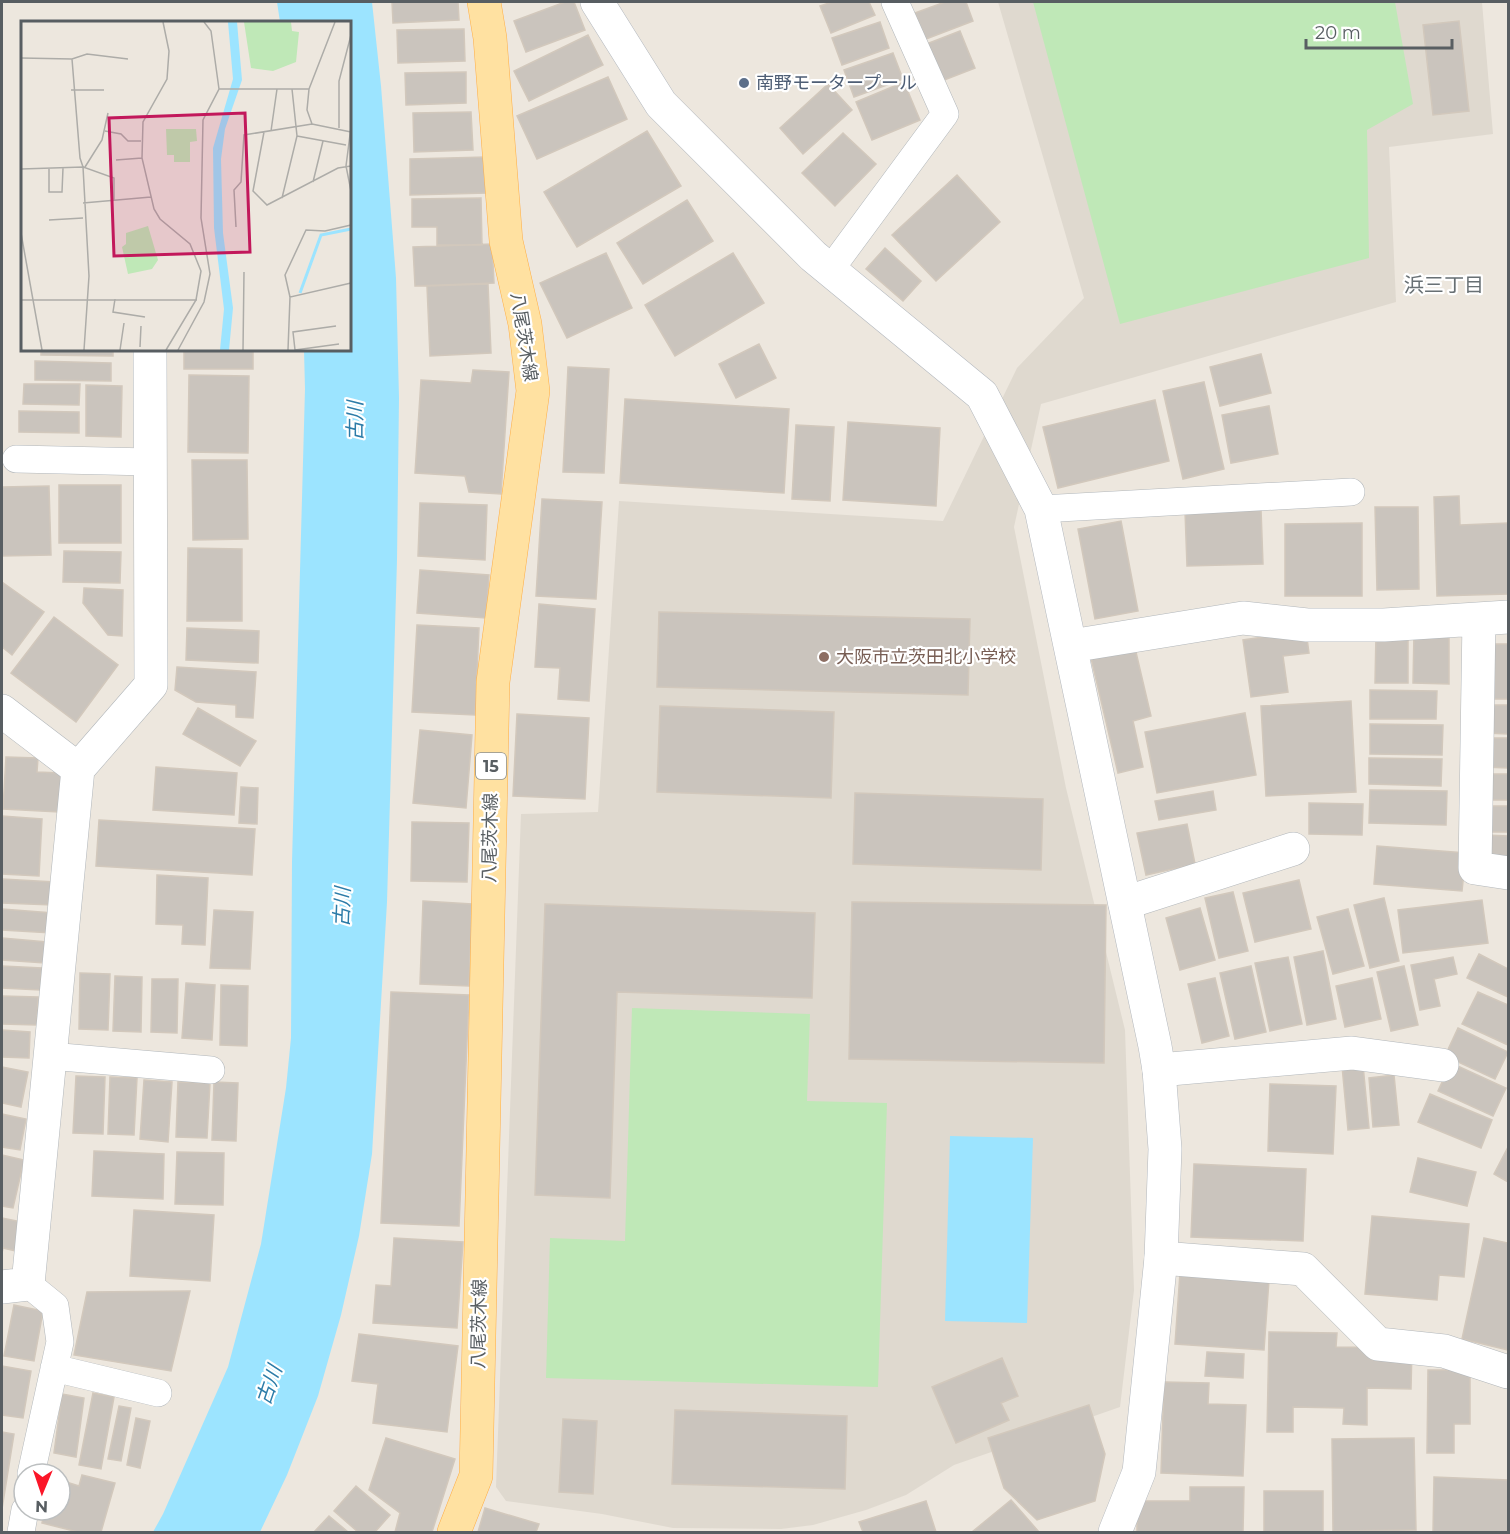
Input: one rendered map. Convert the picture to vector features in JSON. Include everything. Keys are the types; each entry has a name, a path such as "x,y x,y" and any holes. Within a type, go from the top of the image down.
{"main road":[{"name":"八尾茨木線","path":"454,1533 476,1476 493,682 533,391 525,324 506,241 490,38 484,2"}],"street":[{"path":"597,2 661,104 813,256 982,395 1041,509 1159,1070 1165,1149 1161,1258 1139,1472 1115,1533"},
{"path":"14,1286 50,1056 78,769 151,685 150,351"},
{"path":"1071,646 1243,618 1307,626 1384,625 1494,618 1474,868 1509,873"},
{"path":"2,711 78,769"},
{"path":"1125,903 1293,849"},
{"path":"1159,1070 1352,1053 1442,1065"},
{"path":"1161,1258 1303,1269 1378,1344 1444,1352 1509,1372"}],"lane":[{"path":"830,270 945,114 895,2"},
{"path":"16,459 150,462"},
{"path":"1041,509 1351,492"},
{"path":"50,1056 211,1070"},
{"path":"14,1286 55,1306 60,1342 34,1462"},
{"path":"54,1368 158,1393"}],"shaded area":[{"name":"大阪市立茨田北小学校","path":"998,2 1482,2 1493,134 1389,147 1396,302 1041,404 1014,527 1066,788 1125,1030 1134,1290 1120,1407 954,1465 906,1495 866,1510 813,1525 781,1529 673,1528 602,1514 506,1501 496,1487 521,814 598,812 619,501 943,521 1017,368 1084,298"}],"green space":[{"path":"1033,2 1395,2 1413,104 1367,130 1369,258 1120,324"},
{"path":"632,1008 810,1014 807,1101 887,1103 878,1387 546,1378 550,1238 625,1241"}],"water":[{"name":"古川","path":"277,2 372,2 381,86 396,278 399,398 397,560 387,902 372,1154 359,1236 341,1315 318,1396 287,1475 260,1532 153,1532 228,1367 261,1244 286,1088 291,1038 292,862 305,389 304,351 351,351 351,21 280,21"},
{"path":"950,1136 1033,1138 1027,1323 945,1321"}],"building":[{"path":"392,2 458,2 459,20 393,23"},
{"path":"565,2 574,2 585,30 526,52 514,21"},
{"path":"832,2 869,2 875,15 831,33 820,6"},
{"path":"945,2 966,2 973,21 926,39 915,13"},
{"path":"1459,21 1469,111 1433,115 1423,25"},
{"path":"880,22 889,48 842,65 832,38"},
{"path":"464,29 465,61 398,63 397,30"},
{"path":"960,31 975,68 939,82 924,45"},
{"path":"588,35 603,65 529,101 514,71"},
{"path":"893,53 903,79 854,97 844,70"},
{"path":"466,72 466,103 406,105 405,73"},
{"path":"608,77 627,119 537,159 517,116"},
{"path":"904,82 920,120 872,140 856,102"},
{"path":"828,84 852,110 803,154 780,128"},
{"path":"471,112 473,150 414,152 413,113"},
{"path":"647,131 681,186 577,247 544,192"},
{"path":"843,133 876,164 835,206 802,173"},
{"path":"486,157 487,193 410,195 410,159"},
{"path":"957,175 1000,222 936,281 892,235"},
{"path":"481,198 482,245 437,245 437,227 412,227 412,199"},
{"path":"687,200 713,241 643,284 617,243"},
{"path":"492,244 494,283 415,286 413,247"},
{"path":"885,248 921,281 903,301 866,269"},
{"path":"606,253 632,308 567,338 540,283"},
{"path":"733,253 764,303 675,356 645,305"},
{"path":"488,284 491,353 430,356 427,286"},
{"path":"759,344 776,378 736,398 719,364"},
{"path":"41,351 113,351 113,356 41,355"},
{"path":"184,351 253,351 253,369 184,369"},
{"path":"1261,354 1271,393 1220,406 1210,367"},
{"path":"35,361 111,363 111,381 35,380"},
{"path":"568,367 609,369 604,473 563,472"},
{"path":"473,370 509,372 501,494 469,492 465,476 415,473 421,380 471,383"},
{"path":"189,375 249,376 248,453 188,452"},
{"path":"1204,382 1224,469 1183,479 1163,391"},
{"path":"24,384 80,384 79,405 23,404"},
{"path":"86,385 122,386 121,437 86,436"},
{"path":"625,399 789,409 784,493 620,483"},
{"path":"1155,400 1169,461 1058,488 1043,427"},
{"path":"1269,406 1278,454 1231,463 1222,415"},
{"path":"19,411 79,412 79,433 19,432"},
{"path":"848,422 940,428 936,506 843,500"},
{"path":"796,425 834,427 830,501 792,499"},
{"path":"192,460 247,460 248,539 193,540"},
{"path":"59,485 121,485 121,543 59,543"},
{"path":"49,486 51,555 2,556 2,487"},
{"path":"1459,496 1460,525 1508,523 1508,594 1437,596 1434,497"},
{"path":"542,499 602,502 596,599 536,596"},
{"path":"420,503 487,505 485,560 418,556"},
{"path":"1375,507 1418,507 1419,589 1377,590"},
{"path":"1261,509 1263,564 1187,566 1185,511"},
{"path":"1121,521 1138,611 1095,619 1078,529"},
{"path":"1362,523 1362,596 1285,596 1285,524"},
{"path":"188,548 242,549 242,621 187,621"},
{"path":"64,551 121,552 120,583 63,582"},
{"path":"420,570 489,575 486,618 417,613"},
{"path":"2,582 44,612 12,655 2,647"},
{"path":"84,588 123,590 122,636 108,635 83,603"},
{"path":"539,604 595,609 589,701 558,699 560,668 535,667"},
{"path":"659,612 970,619 968,695 657,687"},
{"path":"54,617 118,665 76,722 11,673"},
{"path":"417,625 479,628 475,715 412,712"},
{"path":"187,628 259,631 258,663 186,660"},
{"path":"1306,631 1309,653 1283,656 1288,692 1251,697 1243,640"},
{"path":"1414,632 1449,633 1449,684 1413,683"},
{"path":"1408,633 1408,683 1375,683 1376,634"},
{"path":"1491,644 1508,644 1508,699 1490,699"},
{"path":"1135,648 1151,716 1133,721 1143,767 1118,773 1091,658"},
{"path":"177,667 256,672 253,718 236,717 236,705 196,702 175,690"},
{"path":"1370,690 1437,691 1436,719 1370,719"},
{"path":"1351,701 1356,792 1266,796 1261,706"},
{"path":"1486,705 1508,705 1508,734 1485,733"},
{"path":"660,706 834,712 831,798 657,792"},
{"path":"198,708 256,741 240,766 183,734"},
{"path":"1245,713 1256,775 1157,793 1145,732"},
{"path":"517,714 589,718 585,799 513,796"},
{"path":"1370,724 1443,725 1442,755 1370,754"},
{"path":"420,730 472,735 466,808 413,803"},
{"path":"1485,738 1508,738 1508,768 1484,767"},
{"path":"6,757 38,758 37,772 61,773 59,812 3,809"},
{"path":"1369,758 1442,759 1441,786 1369,784"},
{"path":"156,767 237,773 234,815 153,810"},
{"path":"1484,774 1508,774 1508,800 1484,800"},
{"path":"241,787 258,788 257,824 239,823"},
{"path":"1370,790 1447,791 1446,825 1369,823"},
{"path":"1213,791 1216,810 1159,820 1155,801"},
{"path":"855,793 1043,799 1041,870 853,864"},
{"path":"1309,803 1363,804 1362,835 1309,834"},
{"path":"1484,806 1508,806 1508,832 1484,832"},
{"path":"2,816 42,819 39,876 2,874"},
{"path":"99,820 255,829 252,875 96,866"},
{"path":"412,822 469,823 467,882 411,881"},
{"path":"1187,824 1195,864 1146,875 1137,833"},
{"path":"1485,835 1508,836 1508,861 1484,860"},
{"path":"1377,846 1466,853 1462,891 1374,884"},
{"path":"157,875 208,878 205,945 182,944 183,925 156,924"},
{"path":"2,879 55,882 53,905 2,903"},
{"path":"1299,880 1311,929 1255,942 1243,893"},
{"path":"1233,892 1248,951 1219,958 1205,898"},
{"path":"1384,898 1399,961 1370,968 1354,905"},
{"path":"1482,900 1488,943 1403,953 1398,910"},
{"path":"423,901 472,904 469,986 420,984"},
{"path":"852,902 1106,905 1104,1063 849,1059"},
{"path":"545,904 815,913 812,998 617,992 610,1198 535,1195"},
{"path":"1200,908 1215,960 1180,970 1166,918"},
{"path":"2,909 53,913 52,933 2,930"},
{"path":"1348,909 1364,966 1333,974 1317,917"},
{"path":"214,910 253,912 250,969 210,968"},
{"path":"2,938 47,942 45,963 2,960"},
{"path":"1323,951 1336,1019 1307,1025 1294,957"},
{"path":"1479,954 1508,969 1508,997 1467,978"},
{"path":"1288,957 1302,1024 1270,1031 1255,963"},
{"path":"1453,957 1457,974 1434,979 1440,1006 1420,1010 1411,965"},
{"path":"2,966 42,968 40,990 2,988"},
{"path":"1251,966 1266,1032 1235,1039 1220,973"},
{"path":"1404,966 1418,1025 1391,1031 1377,972"},
{"path":"80,973 110,974 108,1030 79,1029"},
{"path":"115,976 142,977 141,1032 113,1031"},
{"path":"1215,978 1229,1036 1202,1043 1188,984"},
{"path":"1372,978 1381,1019 1345,1027 1336,986"},
{"path":"152,979 178,979 177,1033 151,1032"},
{"path":"186,983 215,985 212,1040 182,1038"},
{"path":"221,985 248,986 247,1046 220,1045"},
{"path":"391,992 469,995 459,1226 381,1223"},
{"path":"1478,992 1508,1005 1508,1045 1462,1024"},
{"path":"2,996 38,997 37,1025 2,1024"},
{"path":"1458,1028 1508,1052 1495,1079 1445,1056"},
{"path":"2,1030 30,1032 29,1058 2,1057"},
{"path":"1451,1063 1506,1088 1493,1116 1438,1091"},
{"path":"1363,1065 1369,1128 1348,1130 1342,1066"},
{"path":"2,1067 28,1072 21,1107 2,1103"},
{"path":"1394,1075 1399,1125 1373,1127 1369,1078"},
{"path":"76,1076 105,1077 103,1134 73,1133"},
{"path":"110,1077 137,1078 134,1135 108,1134"},
{"path":"144,1080 172,1082 168,1142 140,1139"},
{"path":"178,1082 210,1083 207,1138 176,1137"},
{"path":"214,1082 238,1083 236,1141 212,1140"},
{"path":"1270,1084 1336,1086 1333,1154 1268,1151"},
{"path":"1430,1094 1492,1120 1481,1148 1418,1122"},
{"path":"2,1114 26,1119 20,1150 2,1147"},
{"path":"1508,1147 1508,1182 1494,1174"},
{"path":"94,1151 164,1154 163,1199 92,1196"},
{"path":"177,1152 224,1153 223,1205 175,1204"},
{"path":"2,1155 24,1160 13,1208 2,1206"},
{"path":"1418,1158 1476,1172 1467,1206 1410,1192"},
{"path":"1194,1164 1306,1169 1303,1241 1191,1237"},
{"path":"134,1210 214,1215 210,1281 130,1276"},
{"path":"1372,1216 1469,1224 1464,1277 1439,1275 1437,1300 1365,1294"},
{"path":"2,1218 22,1222 16,1251 3,1248 2,1253"},
{"path":"394,1238 463,1242 457,1328 373,1323 376,1285 391,1286"},
{"path":"1484,1238 1508,1243 1508,1350 1462,1339"},
{"path":"1180,1273 1269,1280 1264,1350 1175,1344"},
{"path":"190,1291 171,1371 74,1355 87,1292"},
{"path":"14,1305 43,1311 34,1361 4,1356"},
{"path":"1269,1332 1337,1333 1336,1347 1412,1348 1411,1389 1367,1388 1367,1425 1343,1424 1344,1408 1293,1407 1293,1432 1267,1432"},
{"path":"359,1334 458,1346 447,1432 373,1423 378,1384 352,1381"},
{"path":"1207,1352 1244,1354 1243,1378 1205,1376"},
{"path":"1002,1358 1018,1396 1001,1403 1009,1420 956,1443 932,1387"},
{"path":"2,1366 31,1371 23,1418 2,1415"},
{"path":"1428,1370 1470,1370 1470,1424 1454,1424 1454,1453 1427,1453"},
{"path":"1164,1382 1209,1383 1208,1404 1246,1405 1243,1476 1161,1473"},
{"path":"93,1393 114,1397 101,1469 79,1465"},
{"path":"62,1394 84,1398 76,1457 54,1453"},
{"path":"1089,1405 1105,1454 1095,1501 1037,1520 1004,1488 988,1438"},
{"path":"119,1406 131,1408 121,1461 108,1459"},
{"path":"675,1410 847,1416 845,1489 672,1484"},
{"path":"136,1418 150,1421 140,1468 127,1465"},
{"path":"563,1419 597,1421 593,1494 559,1492"},
{"path":"2,1432 14,1434 2,1509"},
{"path":"386,1438 455,1459 432,1532 395,1532 400,1513 369,1490"},
{"path":"1414,1438 1416,1530 1333,1531 1332,1439"},
{"path":"82,1475 115,1483 101,1532 78,1532 42,1523 72,1522 72,1484 79,1486"},
{"path":"1434,1477 1508,1480 1508,1532 1433,1532"},
{"path":"356,1486 390,1515 375,1532 358,1532 334,1511"},
{"path":"1190,1487 1244,1487 1243,1532 1137,1532 1137,1501 1190,1501"},
{"path":"1264,1491 1323,1491 1323,1532 1264,1532"},
{"path":"1011,1500 1039,1532 972,1532"},
{"path":"926,1501 936,1532 863,1532 859,1522"},
{"path":"485,1508 539,1524 536,1532 478,1532"},
{"path":"329,1516 348,1532 314,1532"}],"place":[{"name":"南野モータープール","path":"744,83"},
{"name":"大阪市立茨田北小学校","path":"824,657"}],"district":[{"name":"浜三丁目","path":"1444,285"}]}
